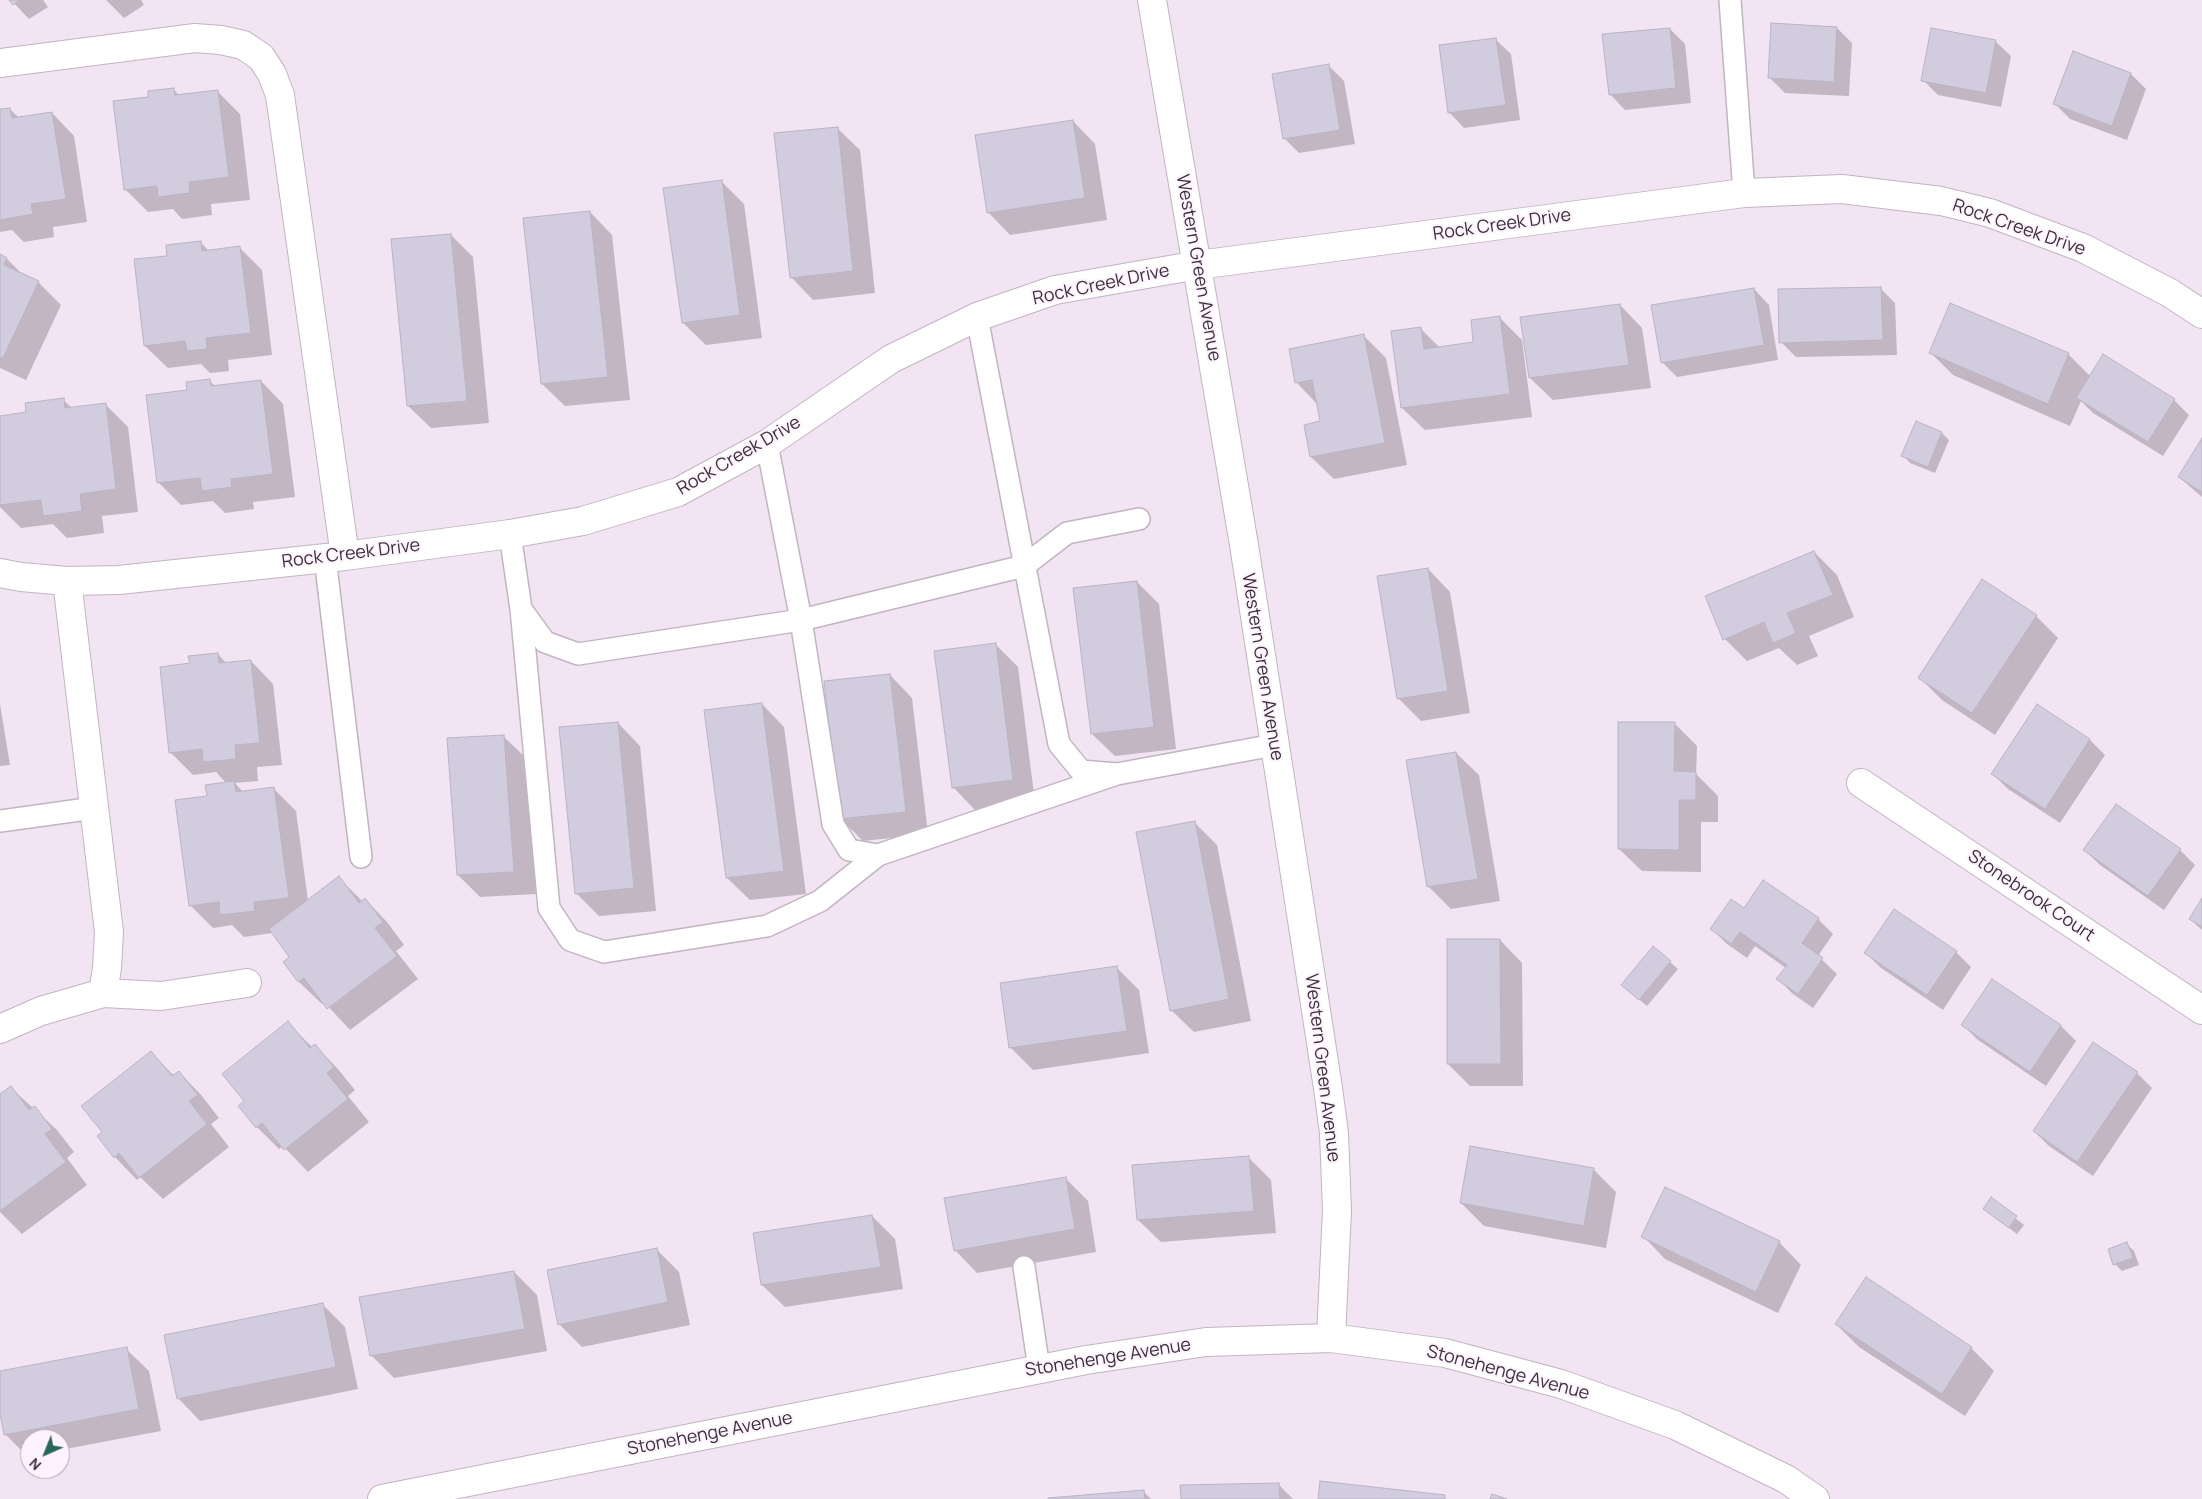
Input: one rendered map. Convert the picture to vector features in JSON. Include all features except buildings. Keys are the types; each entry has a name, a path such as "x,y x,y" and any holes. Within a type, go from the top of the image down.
{"street":[{"name":"Western Green Avenue","path":"1152,0 1198,266 1321,1038 1334,1134 1337,1210 1331,1338"},
{"path":"0,63 195,38 221,40 243,45 261,57 272,74 280,95 335,557"},
{"name":"Rock Creek Drive","path":"0,573 67,581 119,580 335,557 510,534 584,521 678,492 767,444 891,359 977,316 1055,290 1198,266 1744,193 1842,189 1941,201 1990,214 2083,248 2170,293 2202,314"},
{"path":"67,581 109,932 103,993"},
{"name":"Stonebrook Court","path":"1861,783 2202,1010"},
{"path":"0,1029 41,1011 103,993 161,996 247,983"},
{"name":"Stonehenge Avenue","path":"382,1499 1086,1360 1206,1342 1331,1338 1445,1353 1561,1384 1675,1425 1786,1479 1815,1499"}],"lane":[{"path":"1730,0 1744,193"},
{"path":"977,316 1059,744 1081,771 1116,774"},
{"path":"767,444 801,620 833,824 848,850 878,855"},
{"path":"521,610 545,642 578,654 801,620 1024,566 1067,533 1139,519"},
{"path":"510,534 521,610 549,908 570,940 604,952 767,926 820,901 878,855 1116,774 1274,745"},
{"path":"335,557 361,857"},
{"path":"0,820 94,808"},
{"path":"1024,1268 1039,1369"}]}
